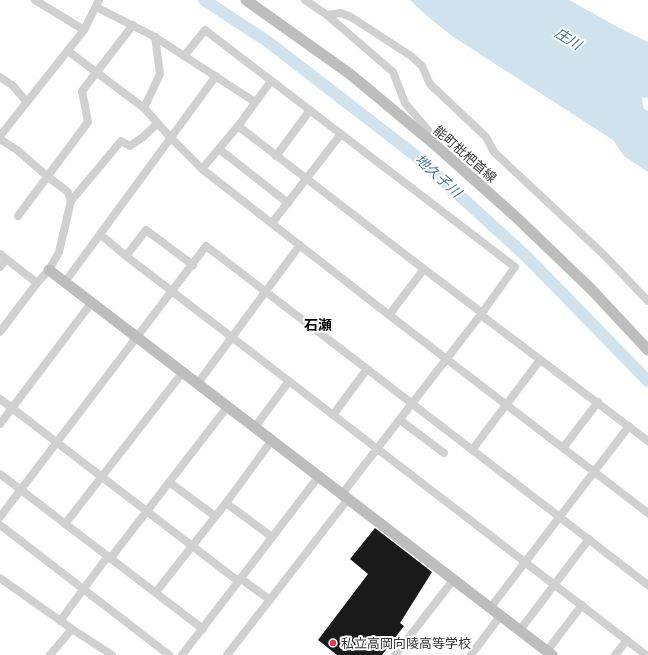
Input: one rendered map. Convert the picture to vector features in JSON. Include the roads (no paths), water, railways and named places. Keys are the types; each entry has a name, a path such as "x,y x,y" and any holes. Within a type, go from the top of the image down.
{"street":[{"path":"35,0 84,30"},
{"name":"能町枇杷首線","path":"246,0 350,74 434,144 516,217 591,290 648,350"},
{"path":"305,0 327,15 393,72 405,103 428,130 434,144"},
{"path":"0,136 84,30 97,3 133,26 154,37 255,102"},
{"path":"327,15 341,13 351,16 411,56 422,66 430,84 486,137 494,152 604,255 648,301"},
{"path":"18,216 88,122 82,91 133,26"},
{"path":"184,56 205,30 515,267 481,314 377,449 345,497 270,600 227,655"},
{"path":"144,108 160,74 154,37"},
{"path":"68,51 144,108 202,169 446,359 648,513"},
{"path":"65,282 101,235 216,76"},
{"path":"0,77 12,85 27,102"},
{"path":"202,169 238,126 271,81"},
{"path":"276,156 310,110"},
{"path":"1,328 49,270 58,252 71,200 121,140 130,146 158,124"},
{"path":"238,126 424,268 540,360 648,440"},
{"path":"272,223 341,134"},
{"path":"0,139 17,150 68,192 71,200"},
{"path":"219,149 288,203"},
{"path":"126,256 146,230 193,265"},
{"path":"101,235 231,337 646,655"},
{"path":"198,383 264,291 300,245"},
{"path":"0,517 173,292 206,246 368,368 412,404 648,585"},
{"path":"0,267 3,256 37,283"},
{"path":"389,315 424,268"},
{"path":"49,270 491,607 547,653 582,605"},
{"path":"0,424 92,302"},
{"path":"472,450 540,360"},
{"path":"333,415 368,368"},
{"path":"65,524 183,372"},
{"path":"255,427 289,381"},
{"path":"0,398 192,546 239,580 270,600"},
{"path":"563,448 598,402"},
{"path":"60,621 105,560 114,556 228,406"},
{"path":"400,420 444,454"},
{"path":"491,607 629,426"},
{"path":"156,592 226,503 272,440"},
{"path":"0,474 203,629"},
{"path":"182,655 319,476"},
{"path":"169,482 215,516"},
{"path":"226,503 272,537"},
{"path":"0,526 169,655"},
{"path":"520,630 589,539"},
{"path":"0,578 60,621 112,655"},
{"path":"395,655 454,579"},
{"path":"471,655 501,616"},
{"path":"50,655 72,629"},
{"path":"615,655 627,640"}],"water":[{"name":"庄川","path":"410,0 569,0 648,42 648,98 642,97 643,108 648,111 648,172 624,156 613,140 452,36"}],"waterway":[{"name":"地久子川","path":"204,0 267,41 416,156 526,256 648,381"}],"place":[{"name":"私立高岡向陵高等学校","path":"333,643"}],"district":[{"name":"石瀬","path":"318,325"}]}
